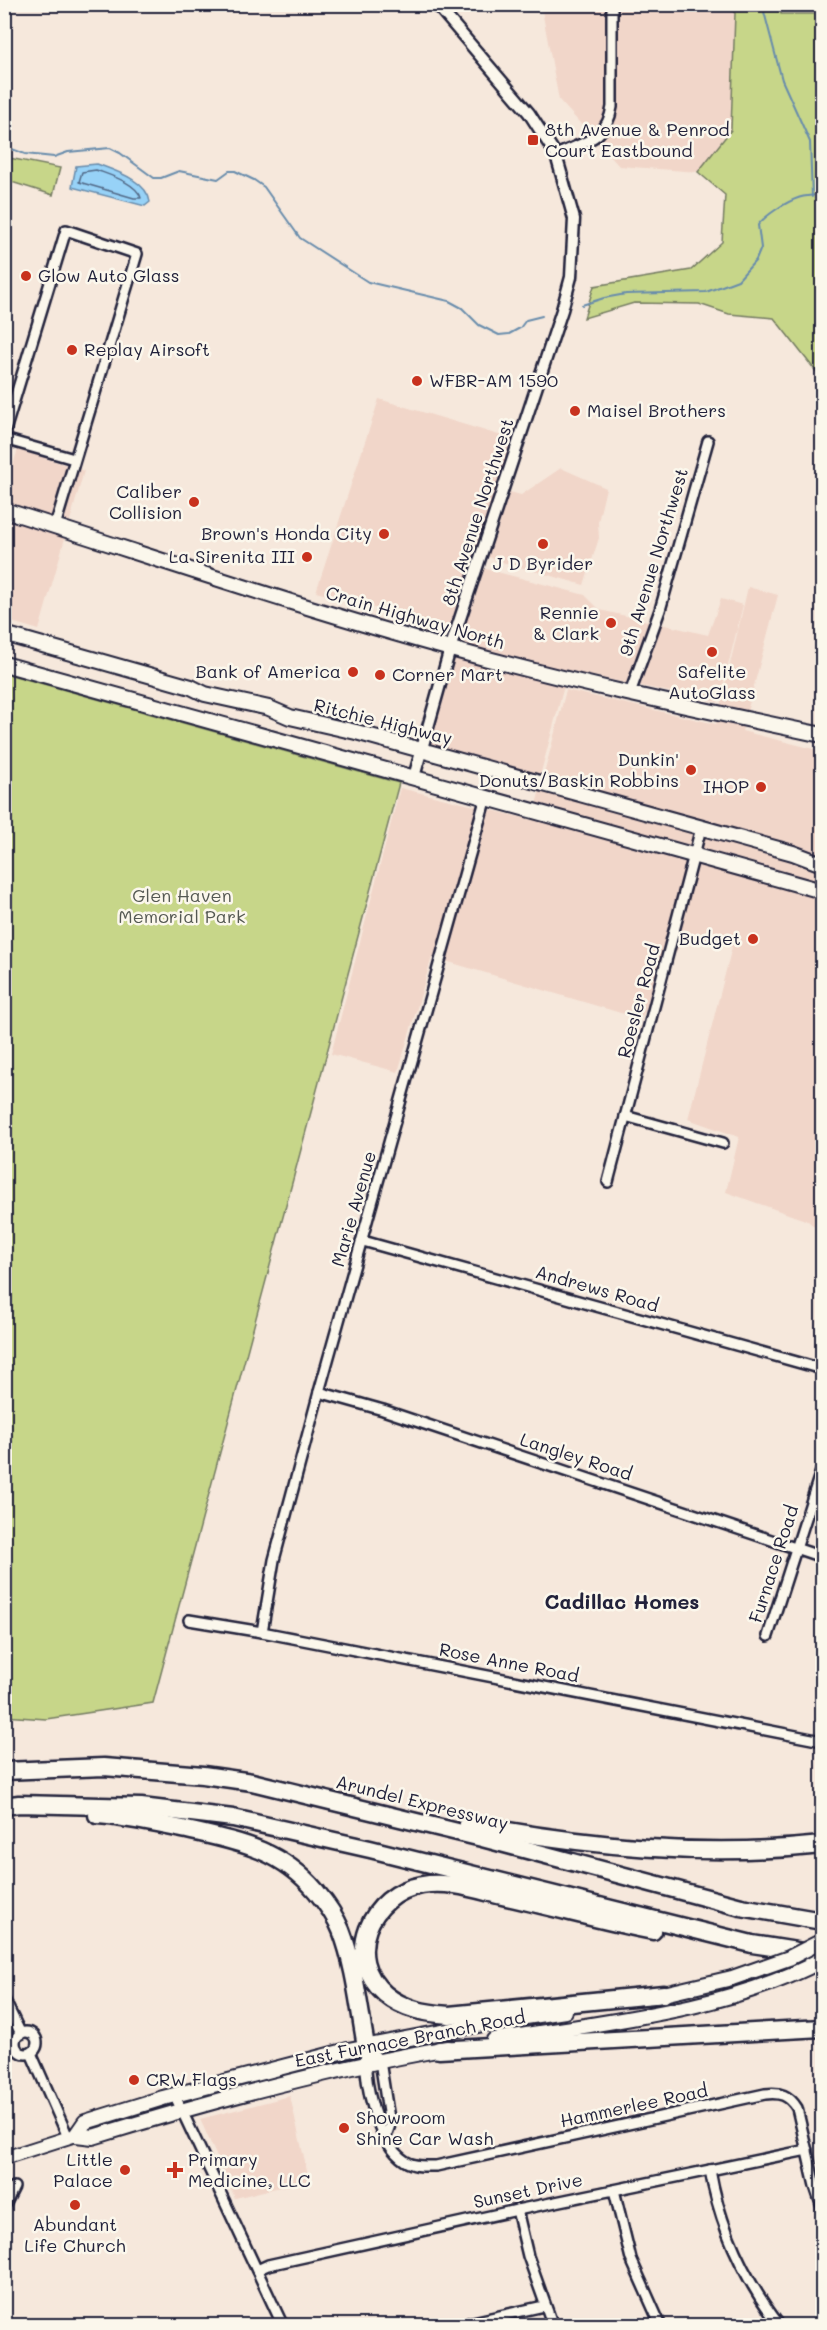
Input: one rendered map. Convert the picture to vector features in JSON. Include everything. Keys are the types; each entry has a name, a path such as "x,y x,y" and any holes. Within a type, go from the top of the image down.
{"highway":[{"name":"Arundel Expressway","path":"4,1771 104,1767 203,1775 252,1782 374,1811 741,1907 822,1921"},
{"path":"12,1805 141,1807 233,1818 370,1849 752,1944 822,1955"},
{"path":"12,1805 71,1815 99,1815 155,1823 234,1841 270,1854 284,1862 303,1877 327,1904 341,1930 349,1957 366,2046"},
{"path":"374,1811 395,1808 523,1834 601,1845 665,1850 748,1850 822,1845"},
{"path":"664,1994 449,2015 422,2012 397,2002 385,1994 374,1982 368,1972 365,1959 365,1938 372,1917 384,1902 396,1894 423,1885 441,1884 721,1944 752,1944"},
{"path":"439,2050 822,2028"}],"main road":[{"name":"Crain Highway North","path":"4,510 243,587 450,649 630,693 822,735"},
{"name":"Ritchie Highway","path":"4,634 190,687 205,694 269,708 290,717 421,750 793,853 822,864"},
{"path":"4,664 822,891"},
{"name":"East Furnace Branch Road","path":"72,2136 85,2122 366,2046 664,1994 732,1978 789,1958 822,1941"},
{"name":"East Furnace Branch Road","path":"4,2158 72,2136 93,2137 258,2088 365,2064 677,2009 761,1986 822,1960"}],"street":[{"name":"8th Avenue Northwest","path":"414,777 450,649 571,277 574,219 556,155 529,113 436,4"},
{"path":"556,155 596,136 605,129 610,120 612,4"},
{"path":"4,434 66,230 137,254 55,526"},
{"path":"4,439 75,459"},
{"name":"9th Avenue Northwest","path":"630,693 660,610 708,441"},
{"name":"Marie Avenue","path":"262,1632 274,1560 319,1392 486,797"},
{"name":"Roesler Road","path":"608,1182 701,828"},
{"path":"625,1116 723,1143"},
{"name":"Andrews Road","path":"363,1241 822,1369"},
{"name":"Langley Road","path":"319,1392 383,1410 822,1557"},
{"name":"Furnace Road","path":"768,1636 822,1468"},
{"name":"Rose Anne Road","path":"189,1620 262,1632 822,1741"},
{"path":"4,1999 21,2034"},
{"path":"27,2032 37,2041 32,2053 25,2054 15,2045 16,2039 21,2034 27,2032"},
{"path":"366,2046 380,2061 390,2125 386,2136"},
{"name":"Hammerlee Road","path":"366,2046 365,2064 378,2127 386,2136 392,2150 405,2161 423,2166 436,2166 774,2093 783,2094 793,2101 797,2108 822,2207"},
{"path":"32,2053 72,2136"},
{"path":"175,2096 283,2325"},
{"name":"Sunset Drive","path":"257,2270 268,2265 517,2210 807,2150"},
{"path":"710,2170 720,2212 735,2253 753,2288 780,2325"},
{"path":"4,2207 14,2187"},
{"path":"614,2190 631,2259 661,2325"},
{"path":"517,2210 528,2256 544,2306 553,2325"},
{"path":"455,2325 544,2306"}],"shaded area":[{"path":"724,4 735,13 731,130 698,172 619,166 559,100 541,5"},
{"path":"379,399 512,439 498,489 521,495 561,468 606,488 598,522 599,538 584,585 498,561 476,551 452,629 316,592"},
{"path":"18,449 84,471 39,630 5,620 5,490"},
{"path":"482,568 585,595 600,610 708,635 721,599 743,605 719,702 568,671 540,776 427,748"},
{"path":"748,587 778,595 742,731 822,751 822,1233 808,1221 726,1192 739,1137 688,1119 732,947 686,933 641,1019 432,957 398,1072 331,1054 400,788 532,820 566,690 716,724"},
{"path":"290,2096 309,2180 235,2198 200,2119"}],"green space":[{"path":"724,5 781,5 781,14 822,14 822,379 774,318 729,314 699,304 634,303 584,318 594,286 691,270 722,242 725,195 698,172 731,130 735,13"},
{"path":"4,157 60,168 53,195 5,180"},
{"name":"Glen Haven Memorial Park","path":"4,673 399,783 153,1703 46,1719 4,1716"}],"water":[{"path":"97,164 137,182 148,194 150,202 145,206 72,187 76,166"}],"waterway":[{"path":"762,4 782,80 810,142 812,197"},
{"path":"4,146 25,154 54,157 68,152 110,148 154,178 161,178 179,171 218,179 229,171 235,171 264,187 300,238 368,282 449,301 462,308 479,325 499,335 509,334 520,328 526,320 542,316"},
{"path":"582,305 626,294 706,292 738,280 756,260 761,248 758,225 776,209 793,200 822,194"}],"place":[{"name":"8th Avenue & Penrod Court Eastbound","path":"533,140"},
{"name":"Glow Auto Glass","path":"26,276"},
{"name":"Replay Airsoft","path":"72,350"},
{"name":"WFBR-AM 1590","path":"417,381"},
{"name":"Maisel Brothers","path":"575,411"},
{"name":"Caliber Collision","path":"194,502"},
{"name":"Brown's Honda City","path":"384,534"},
{"name":"J D Byrider","path":"543,544"},
{"name":"La Sirenita III","path":"307,557"},
{"name":"Rennie & Clark","path":"611,623"},
{"name":"Safelite AutoGlass","path":"712,652"},
{"name":"Bank of America","path":"353,672"},
{"name":"Corner Mart","path":"380,675"},
{"name":"Dunkin' Donuts/Baskin Robbins","path":"691,770"},
{"name":"IHOP","path":"761,787"},
{"name":"Budget","path":"753,939"},
{"name":"CRW Flags","path":"134,2080"},
{"name":"Showroom Shine Car Wash","path":"344,2128"},
{"name":"Little Palace","path":"125,2170"},
{"name":"Primary Medicine, LLC","path":"175,2170"},
{"name":"Abundant Life Church","path":"75,2205"}],"district":[{"name":"Cadillac Homes","path":"622,1602"}]}
